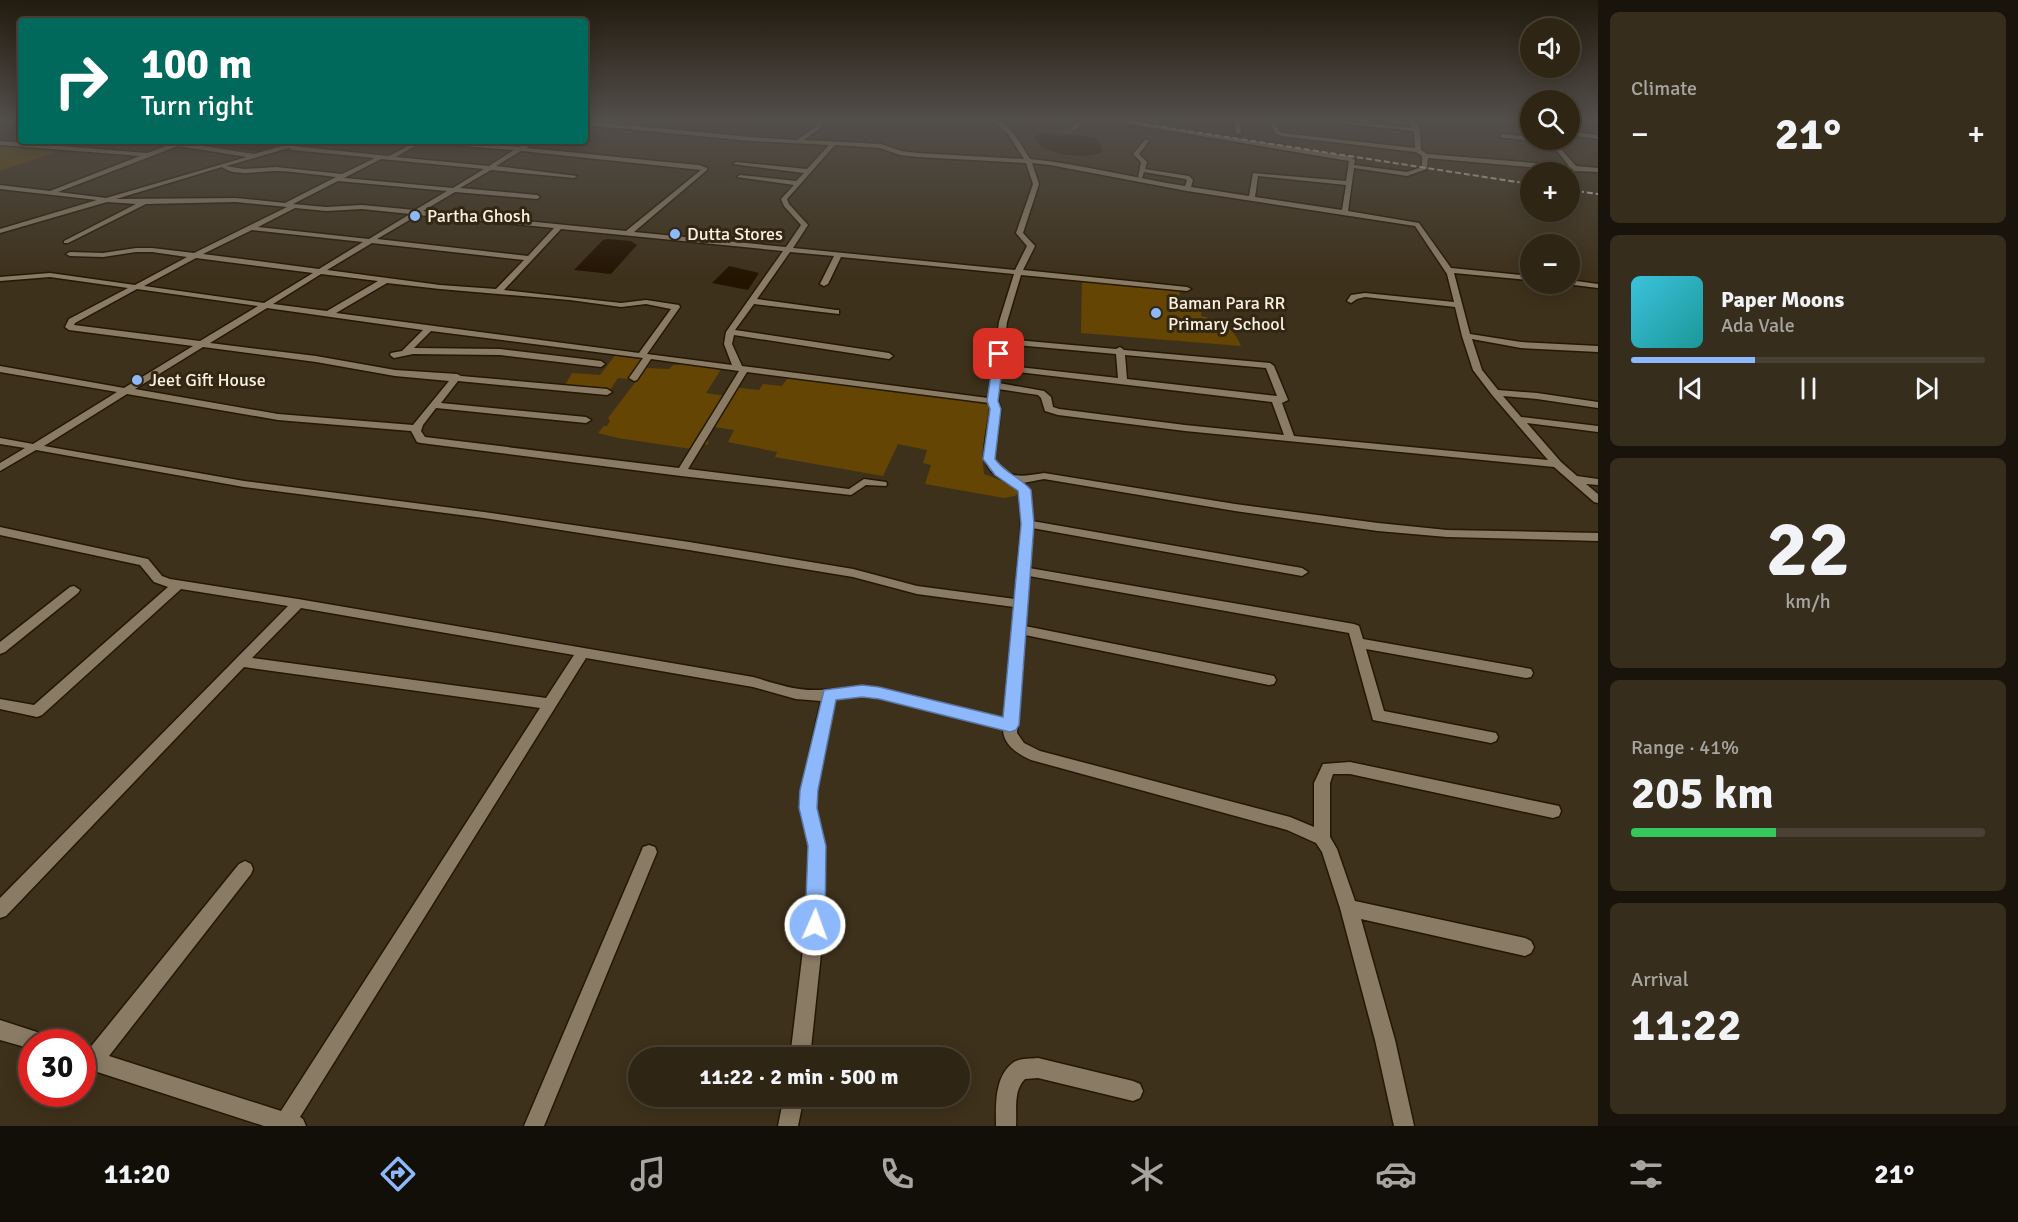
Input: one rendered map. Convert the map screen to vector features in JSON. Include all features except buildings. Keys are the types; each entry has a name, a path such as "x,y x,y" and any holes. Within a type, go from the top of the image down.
{"street":[{"path":"51,192 101,173"},
{"path":"0,231 203,173"},
{"path":"296,173 537,197"},
{"path":"352,173 251,228 134,287 72,321 69,327 316,359 395,373 607,392"},
{"path":"0,468 262,305 481,173"},
{"path":"531,173 574,176"},
{"path":"628,233 702,173"},
{"path":"741,368 728,344 730,332 805,225 784,201 806,173"},
{"path":"1032,173 1036,184 1019,233 1031,246 1018,273 1000,341 994,385 993,401 996,409 990,463 1024,490 1027,524 1010,734 1014,742 1036,756 1290,824 1322,838"},
{"path":"1098,173 1187,189 1417,224 1449,270 1466,336 1478,370 1557,464 1598,500"},
{"path":"1139,181 1141,173"},
{"path":"1158,173 1187,177 1190,180 1187,189"},
{"path":"1345,212 1350,173"},
{"path":"1252,199 1256,174 1349,183"},
{"path":"740,177 796,183"},
{"path":"0,188 51,192 106,201 144,203 236,200 326,208 362,207 1187,289"},
{"path":"66,242 144,203"},
{"path":"498,292 560,226"},
{"path":"251,228 531,258"},
{"path":"70,254 103,255 142,249 386,280 621,305 646,302 674,305 676,310 645,355 634,378"},
{"path":"824,284 839,254"},
{"path":"1449,270 1520,277"},
{"path":"0,279 42,275 993,401"},
{"path":"328,314 386,280"},
{"path":"1580,284 1598,286"},
{"path":"1351,301 1354,297 1365,295 1458,305"},
{"path":"752,301 836,312"},
{"path":"406,351 429,328"},
{"path":"730,332 889,356"},
{"path":"1466,336 1521,345 1598,349"},
{"path":"997,368 1283,400 1270,366 1119,350 1000,341"},
{"path":"1119,350 1123,383"},
{"path":"394,355 406,351 506,352 601,364"},
{"path":"681,472 741,368"},
{"path":"0,369 278,417 417,428"},
{"path":"457,377 417,428 416,431 421,440 840,491 851,492 864,482 882,484"},
{"path":"994,385 1041,393 1046,397 1048,409 1058,412 1290,438 1557,464"},
{"path":"1495,393 1598,405"},
{"path":"1276,400 1290,438"},
{"path":"434,405 586,420"},
{"path":"1517,419 1598,429"},
{"path":"0,441 244,484 484,515 689,546 854,573 917,590 1020,604"},
{"path":"1015,481 1044,476 1270,513 1424,531 1479,536 1531,534 1598,537"},
{"path":"1574,479 1598,482"},
{"path":"1027,524 1302,573"},
{"path":"0,531 144,562 158,579 179,584 753,682 796,694 862,691 879,693 1010,725"},
{"path":"1023,571 1354,629 1378,716 1491,737"},
{"path":"0,704 37,711 179,584"},
{"path":"0,649 74,590"},
{"path":"0,910 298,603"},
{"path":"1018,629 1269,680"},
{"path":"1358,643 1526,673"},
{"path":"96,1061 288,1125 583,652"},
{"path":"242,662 550,704"},
{"path":"801,1047 815,925 817,846 808,808 809,790 829,694"},
{"path":"1404,1126 1385,1040 1348,908 1329,849 1322,838 1322,783 1328,768 1350,768 1553,811"},
{"path":"534,1126 649,852"},
{"path":"96,1048 245,869"},
{"path":"1348,908 1525,947"},
{"path":"0,1030 18,1036"},
{"path":"1006,1126 1007,1091 1012,1078 1022,1069 1038,1068 1133,1091"},
{"path":"788,1126 792,1107"}],"shaded area":[{"path":"603,240 631,241 637,245 611,274 574,270"},
{"path":"729,266 759,273 748,290 712,283"},
{"name":"Baman Para RR Primary School","path":"1082,281 1180,290 1178,302 1202,304 1201,316 1225,325 1241,346 1081,333"},
{"path":"617,353 653,358 647,368 669,369 673,365 679,365 682,361 722,368 706,393 726,396 731,387 759,390 763,384 782,386 789,376 987,402 989,406 982,455 984,474 1015,486 1018,493 1015,496 1004,498 925,484 931,465 923,463 927,450 898,444 883,476 775,457 777,452 728,442 734,430 714,427 707,438 709,444 703,445 702,449 698,450 598,433 604,426 607,426 610,421 608,418 637,380 618,378 610,390 565,385 572,373 600,375"}],"railway":[{"path":"1456,173 1520,182"},
{"path":"1580,192 1598,194"}],"place":[{"name":"Partha Ghosh","path":"415,216"},
{"name":"Dutta Stores","path":"675,234"},
{"name":"Baman Para RR Primary School","path":"1156,313"},
{"name":"Jeet Gift House","path":"137,380"}],"route":[{"path":"815,925 817,846 808,808 809,790 829,694 862,691 879,693 1010,725 1027,524 1024,490 1015,481 993,467 989,459 996,409 993,401 999,354"}]}
